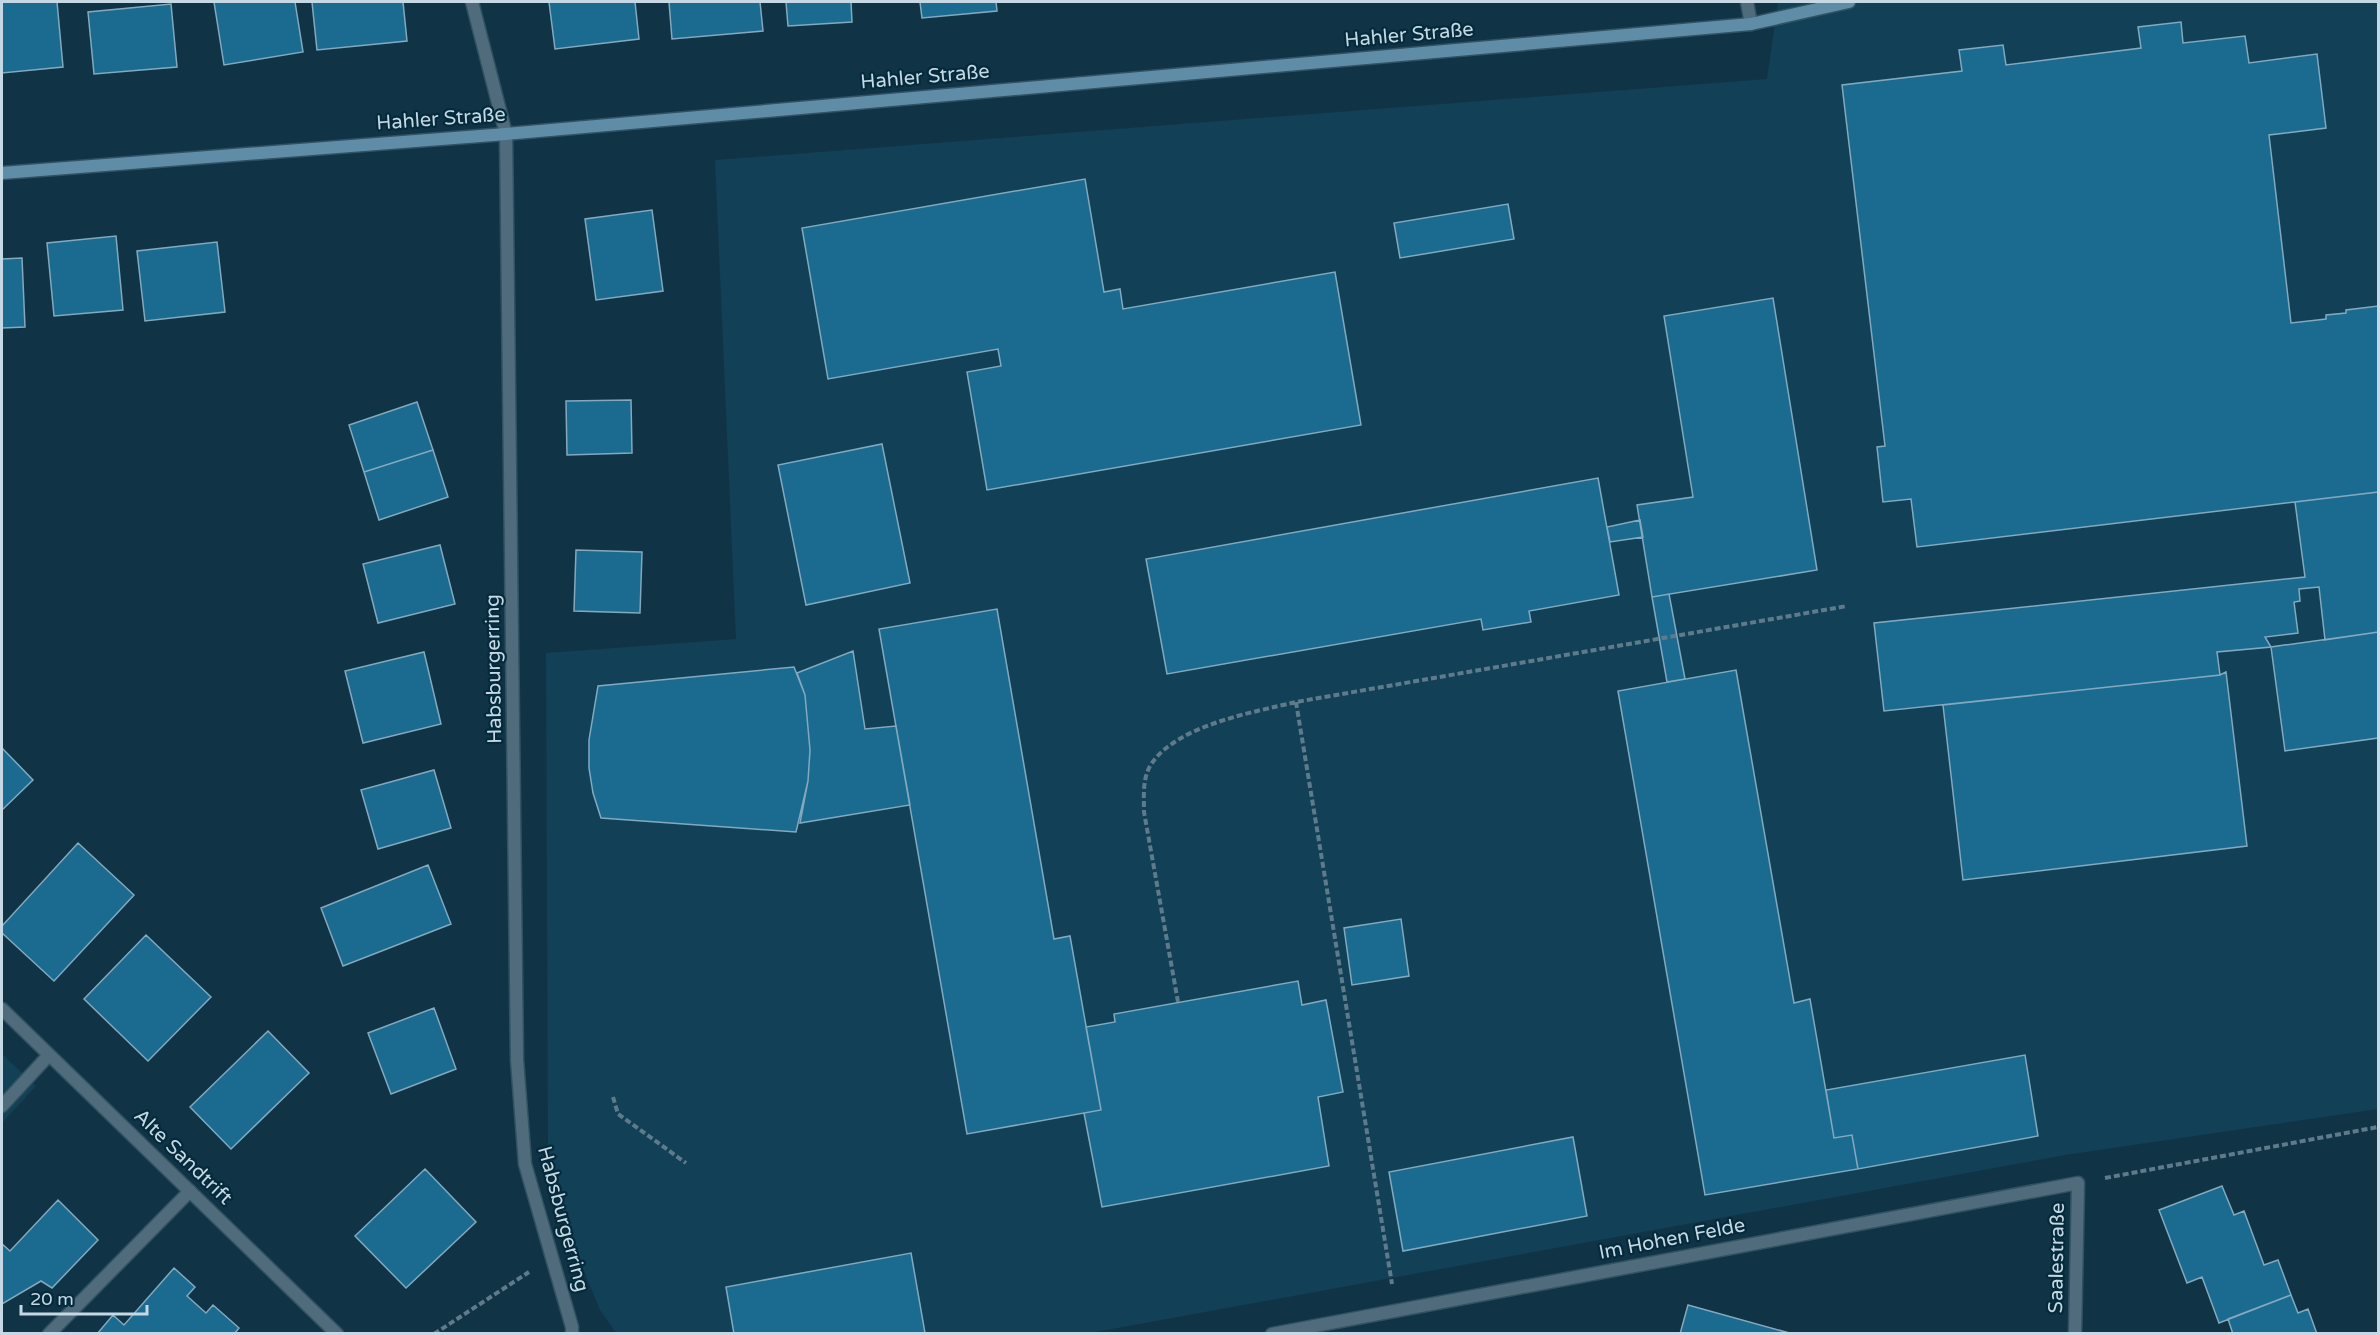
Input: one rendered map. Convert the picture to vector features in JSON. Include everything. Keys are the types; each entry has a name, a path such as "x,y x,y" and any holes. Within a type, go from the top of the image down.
{"street":[{"name":"Habsburgerring","path":"472,2 506,134 518,1060 525,1164 573,1327 572,1334"},
{"path":"1747,2 1751,24"},
{"name":"Hahler Straße","path":"2,173 506,134 1751,24 1849,2"},
{"name":"Alte Sandtrift","path":"2,1009 337,1334"},
{"path":"2,1106 49,1055"},
{"name":"Im Hohen Felde","path":"1272,1334 1294,1332 2078,1183"},
{"name":"Saalestraße","path":"2075,1334 2078,1183"},
{"path":"49,1334 190,1191"}],"path":[{"path":"1178,1002 1144,812 1144,784 1152,763 1176,739 1235,717 1296,702 1846,606"},
{"path":"1296,702 1396,1311"},
{"path":"613,1097 618,1114 686,1163"},
{"path":"2078,1183 2379,1127"},
{"path":"434,1334 551,1257"}],"shaded area":[{"path":"1778,2 2378,2 2378,1109 2065,1155 1090,1333 616,1333 600,1310 570,1237 548,1156 546,653 736,639 715,160 1767,79"},
{"path":"2,1054 36,1086 2,1123"}],"building":[{"path":"2,2 57,2 63,67 2,73"},
{"path":"214,2 295,2 303,52 224,65"},
{"path":"312,2 403,2 407,41 317,50"},
{"path":"549,2 635,2 639,39 555,49"},
{"path":"669,2 760,2 763,31 672,39"},
{"path":"786,2 851,2 852,22 788,26"},
{"path":"920,2 996,2 997,11 922,18"},
{"path":"171,4 177,67 94,74 88,12"},
{"path":"2181,22 2183,43 2245,36 2249,63 2317,54 2326,128 2269,135 2291,323 2326,319 2326,315 2346,313 2346,310 2378,306 2378,492 1917,547 1911,499 1883,502 1877,447 1885,446 1842,85 1962,71 1959,50 2003,45 2006,65 2141,48 2138,27"},
{"path":"1085,179 1104,292 1120,289 1123,309 1335,272 1361,425 987,490 967,372 1001,366 998,349 828,379 802,228"},
{"path":"1508,204 1514,239 1400,258 1394,223"},
{"path":"652,210 663,291 596,300 585,219"},
{"path":"116,236 123,310 54,316 47,243"},
{"path":"217,242 225,312 145,321 137,251"},
{"path":"22,258 25,327 2,328 2,259"},
{"path":"1773,298 1817,570 1652,597 1637,505 1693,497 1664,316"},
{"path":"631,400 632,453 567,455 566,401"},
{"path":"417,402 433,450 364,472 349,425"},
{"path":"882,444 910,583 806,605 778,465"},
{"path":"433,450 448,497 379,520 364,472"},
{"path":"1598,478 1619,595 1529,611 1531,622 1483,630 1481,619 1167,674 1146,559"},
{"path":"2378,492 2378,632 2325,640 2319,587 2299,589 2300,601 2294,602 2298,633 2265,637 2271,647 2217,652 2220,675 1884,711 1874,623 2305,577 2295,502"},
{"path":"1640,520 1643,537 1610,542 1607,527"},
{"path":"440,545 455,604 378,623 363,564"},
{"path":"576,550 642,552 640,613 574,611"},
{"path":"1669,594 1685,679 1667,682 1652,597"},
{"path":"997,609 1054,939 1070,936 1101,1110 967,1134 879,629"},
{"path":"2378,632 2378,738 2285,751 2271,647"},
{"path":"853,651 865,729 896,726 910,805 800,823 808,781 810,750 805,695 797,673"},
{"path":"424,652 441,724 363,743 345,671"},
{"path":"794,667 805,695 810,750 808,781 796,832 601,818 593,793 589,768 589,740 598,686"},
{"path":"1736,670 1794,1003 1810,999 1834,1138 1852,1135 1858,1169 1705,1195 1618,691"},
{"path":"2226,672 2247,846 1963,880 1943,705 2220,675"},
{"path":"2,748 33,780 2,810"},
{"path":"434,770 451,828 378,849 361,790"},
{"path":"78,843 134,895 54,981 2,933 2,926"},
{"path":"428,865 451,924 343,966 321,908"},
{"path":"1401,919 1409,976 1352,985 1344,928"},
{"path":"146,935 211,997 148,1061 84,999"},
{"path":"1298,981 1302,1005 1326,1000 1343,1092 1318,1097 1329,1166 1102,1207 1084,1113 1101,1110 1086,1027 1115,1022 1114,1014"},
{"path":"434,1008 456,1069 391,1094 368,1033"},
{"path":"268,1031 309,1073 231,1149 190,1107"},
{"path":"2025,1055 2038,1136 1858,1169 1852,1135 1834,1138 1826,1090"},
{"path":"1573,1137 1587,1216 1403,1251 1389,1172"},
{"path":"425,1169 476,1222 406,1288 355,1236"},
{"path":"2222,1186 2234,1215 2244,1211 2264,1265 2278,1260 2291,1295 2219,1323 2202,1277 2187,1283 2159,1210"},
{"path":"58,1200 98,1240 52,1288 41,1281 2,1304 2,1244 10,1251"},
{"path":"911,1253 925,1333 734,1334 726,1287"},
{"path":"174,1268 195,1287 187,1296 206,1313 213,1305 239,1328 234,1334 97,1334 113,1315 124,1325"},
{"path":"2291,1295 2298,1313 2308,1309 2317,1334 2233,1334 2228,1319"},
{"path":"1688,1305 1793,1334 1680,1334"}]}
